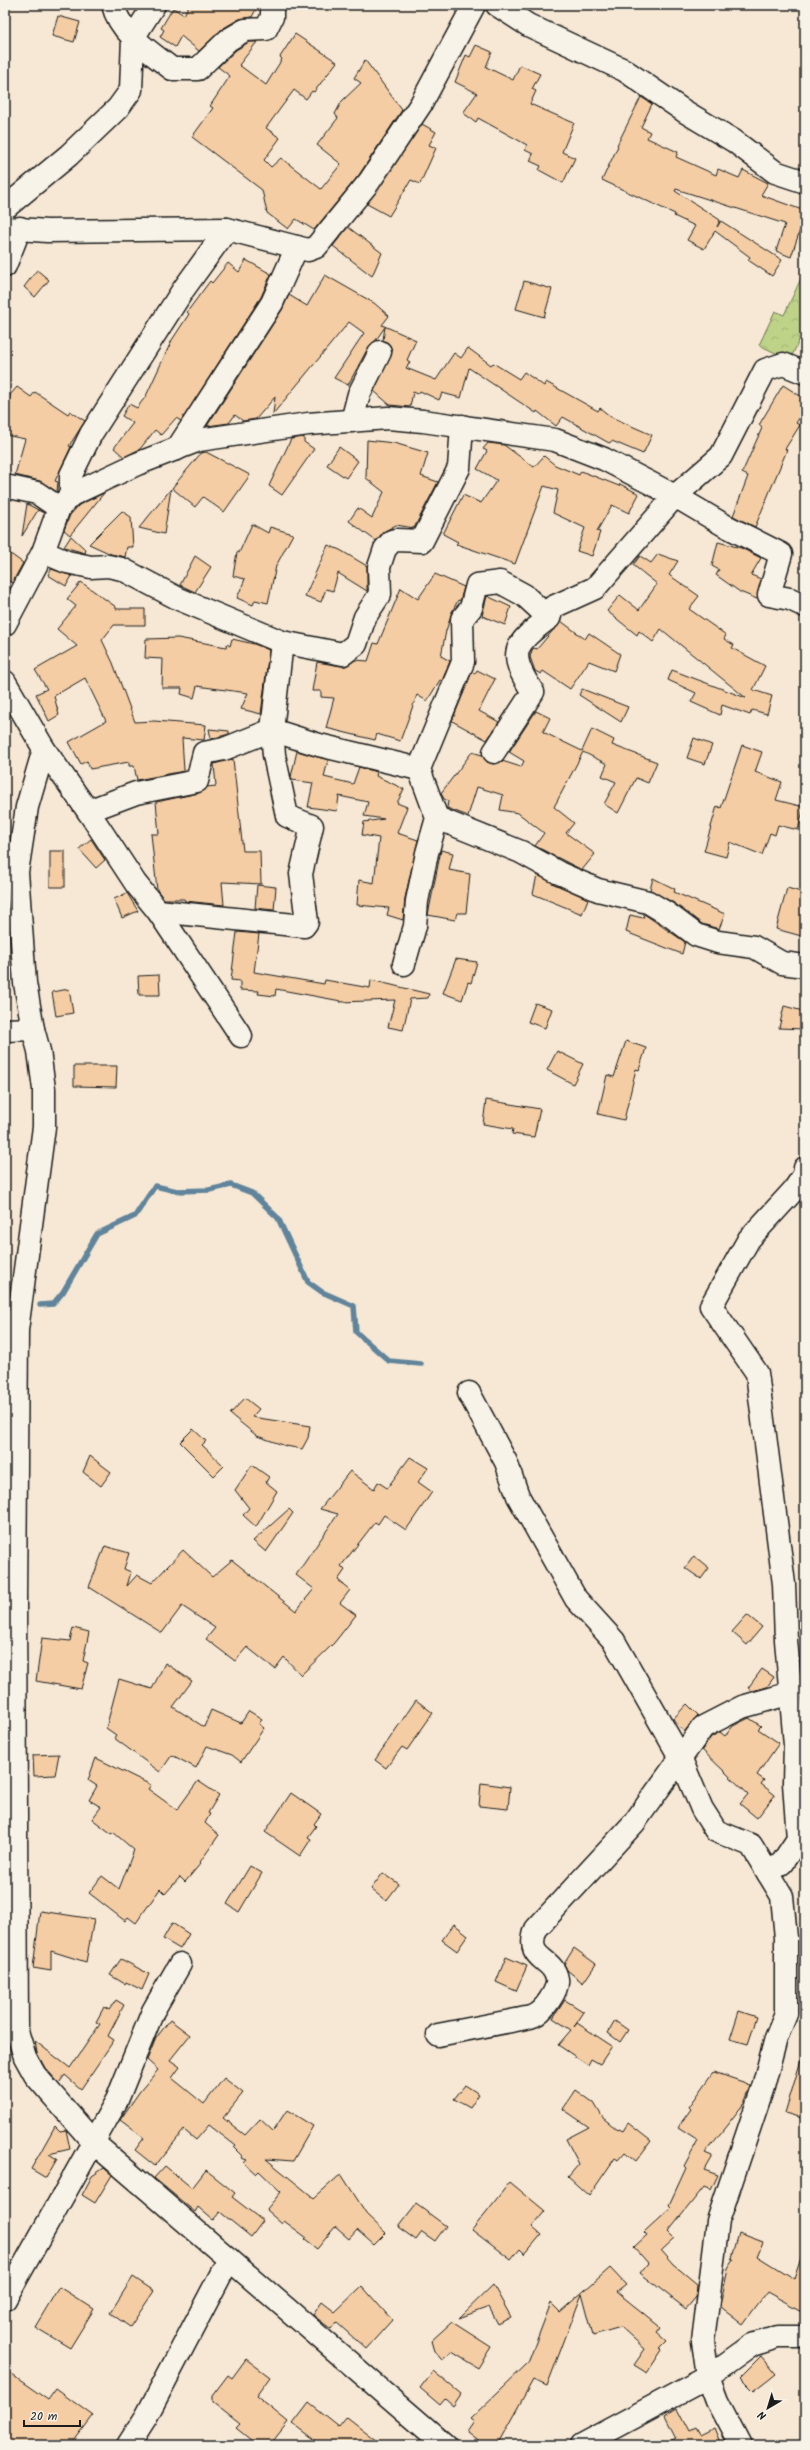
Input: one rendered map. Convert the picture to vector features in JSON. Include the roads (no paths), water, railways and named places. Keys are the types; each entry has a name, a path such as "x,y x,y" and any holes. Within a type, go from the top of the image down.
{"street":[{"path":"113,5 116,15 133,38 172,70 198,69 228,40 245,30 266,29 272,17 272,5"},
{"path":"5,208 69,155 118,108 131,90 133,38 154,5"},
{"path":"5,266 12,228 47,231 227,229 308,250 316,246 369,182 421,104 474,5"},
{"path":"497,5 528,25 624,70 684,111 734,141 775,172 805,182"},
{"path":"5,624 43,552 65,501 71,475 91,434 183,290 227,229"},
{"path":"177,448 272,303 298,247"},
{"path":"352,421 359,394 380,352"},
{"path":"494,752 533,692 518,668 516,652 526,634 549,618 553,607 594,588 675,496 721,456 765,370 783,364 805,373"},
{"path":"5,486 65,501 177,448 199,440 308,424 388,418 462,426 555,440 604,459 675,496 724,525 781,554 769,595 790,599 805,606"},
{"path":"43,552 67,562 91,567 108,566 122,569 179,599 282,642 343,654 356,644 365,617 380,594 379,567 385,549 392,541 396,540 422,541 459,468 462,426"},
{"path":"404,964 414,926 417,901 427,853 437,818 419,769 463,662 462,619 471,608 477,584 500,582 524,595 549,618"},
{"path":"158,911 304,926 306,924 306,900 301,874 312,826 287,816 274,755 272,730 282,642"},
{"path":"5,682 44,749 88,810 136,884 158,911 241,1036"},
{"path":"88,810 136,793 197,781 204,753 224,749 272,730 319,745 419,769"},
{"path":"44,749 27,807 17,872 25,983 33,1029 40,1051 44,1089 44,1127 17,1330 11,2019 25,2057 35,2075 94,2143 445,2445"},
{"path":"437,818 521,852 559,874 598,890 648,902 668,914 682,926 701,937 718,942 754,947 782,964 805,966"},
{"path":"5,1030 33,1029"},
{"path":"768,1873 782,1863 798,1839 784,1584 756,1374 711,1306 749,1239 794,1190 804,1175 805,1168"},
{"path":"469,1393 506,1462 518,1496 576,1599 614,1641 680,1757 702,1808 716,1831 750,1845 782,1896 786,1938 786,2014 776,2038 763,2088 718,2221 703,2341 708,2377 717,2401 740,2445"},
{"path":"438,2035 534,2016 547,2003 555,1989 558,1979 554,1971 536,1955 532,1938 536,1929 634,1823 703,1727 742,1707 791,1692"},
{"path":"5,2299 117,2100 153,2011 180,1964"},
{"path":"128,2445 146,2416 229,2259"},
{"path":"581,2445 708,2377 752,2345 777,2337 805,2337"}],"waterway":[{"path":"40,1305 53,1304 63,1292 97,1234 135,1216 155,1186 177,1191 209,1190 231,1185 252,1193 278,1218 308,1282 322,1292 354,1306 356,1332 389,1361 421,1364"}]}
